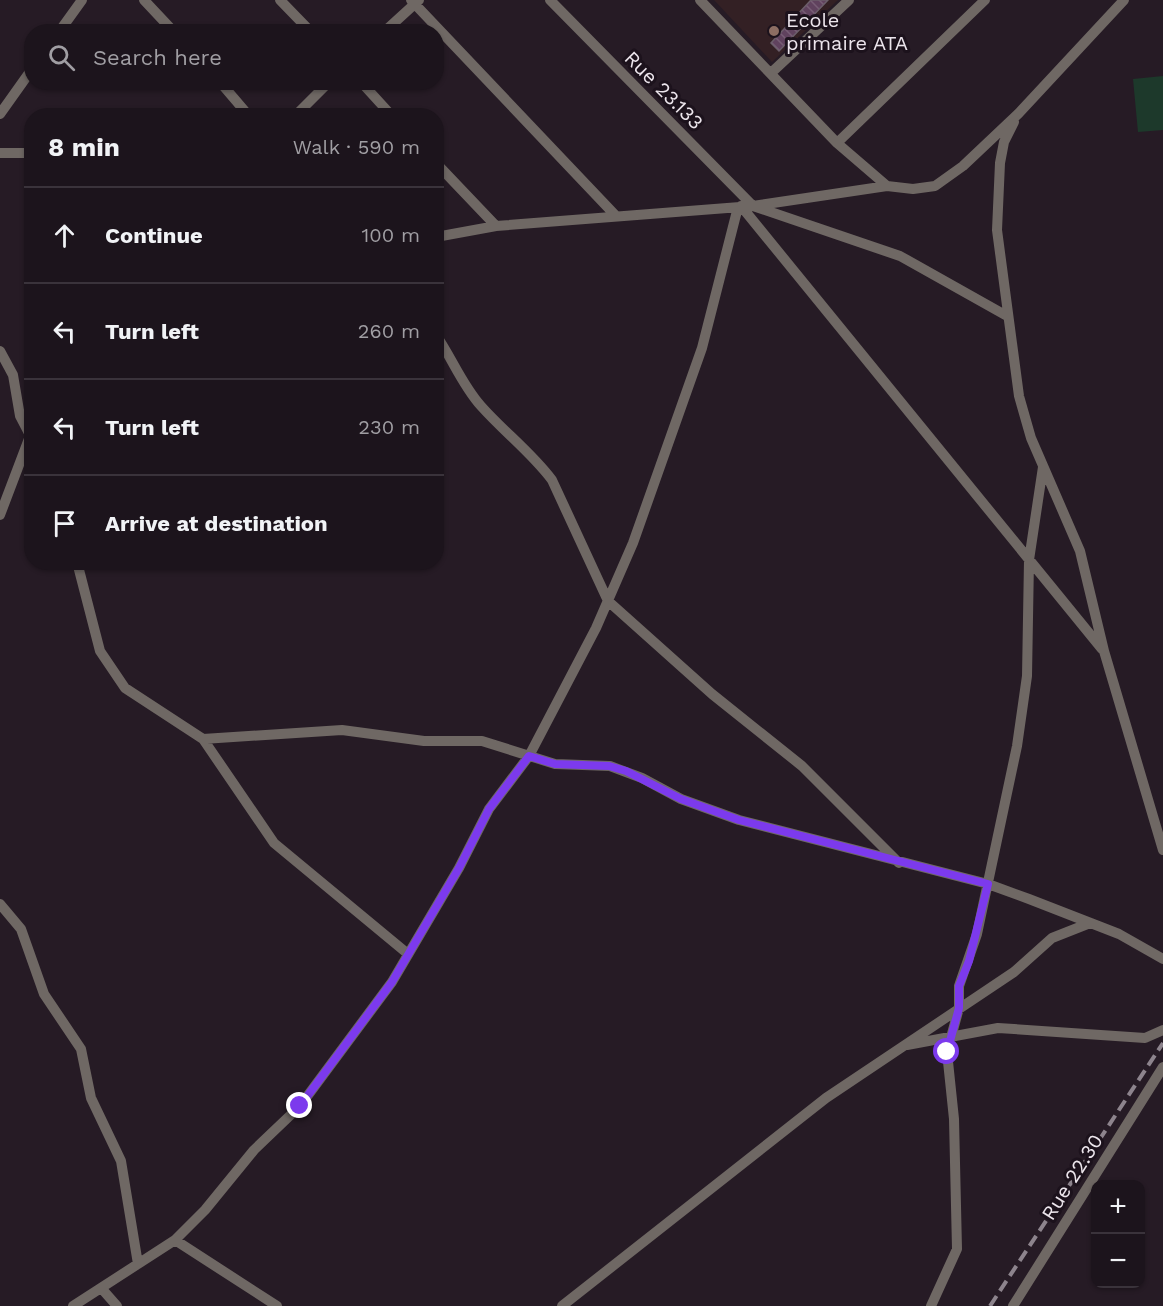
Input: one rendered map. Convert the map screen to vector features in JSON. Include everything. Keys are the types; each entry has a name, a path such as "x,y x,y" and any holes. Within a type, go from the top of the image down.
{"street":[{"path":"65,24 82,0"},
{"path":"144,0 166,24"},
{"path":"280,0 303,24"},
{"path":"700,0 837,143 887,186"},
{"path":"771,73 849,0"},
{"path":"837,143 985,0"},
{"path":"392,24 415,1 437,24"},
{"name":"Rue 23.133","path":"557,2 744,206 1104,651"},
{"path":"444,236 496,226 744,206 887,186 913,189 934,186 963,166 1018,114 1119,2"},
{"path":"444,32 616,216"},
{"path":"0,114 24,80"},
{"path":"227,90 241,108"},
{"path":"303,108 321,90"},
{"path":"368,90 385,108"},
{"path":"1018,114 1004,142 997,201 998,253 1019,396 1043,467 1080,551 1104,651 1163,850"},
{"path":"0,153 24,153"},
{"path":"444,171 496,226"},
{"path":"744,206 900,256 1007,316"},
{"path":"73,1306 175,1240 205,1210 254,1150 300,1106 344,1050 408,954 459,868 489,809 529,756 609,601 664,457 702,348 744,206"},
{"path":"444,349 481,406 539,462 552,480 609,601 712,694 802,766 899,863"},
{"path":"0,351 13,375 20,416 24,424"},
{"path":"0,515 24,455"},
{"path":"931,1306 957,1249 953,1167 954,1119 947,1052 959,1008 959,986 972,952 1017,746 1027,676 1029,560 1043,467"},
{"path":"79,570 100,651 125,688 203,739 274,843 408,954"},
{"path":"203,739 342,730 424,741 482,741 555,764 609,766 626,771 707,810 775,831 988,884 1119,934 1163,959"},
{"path":"0,904 21,929 44,994 81,1049 91,1098 121,1161 138,1264"},
{"path":"562,1306 826,1098 1014,972 1052,938 1090,923"},
{"path":"903,1046 998,1028 1145,1038 1163,1030"},
{"name":"Rue 22.30","path":"1013,1306 1163,1067"},
{"path":"175,1240 277,1306"},
{"path":"102,1289 117,1306"}],"shaded area":[{"name":"Ecole primaire ATA","path":"714,0 838,0 772,62"}],"green space":[{"path":"1163,76 1163,130 1138,132 1133,79"}],"building":[{"path":"811,0 828,0 779,51 771,43"}],"railway":[{"path":"990,1306 1163,1043"}],"place":[{"name":"Ecole primaire ATA","path":"774,31"}],"route":[{"path":"300,1106 344,1050 392,982 459,868 489,809 529,756 555,764 609,766 626,771 707,810 739,820 899,863 988,884 977,934 959,986 959,1008 947,1052"}]}
